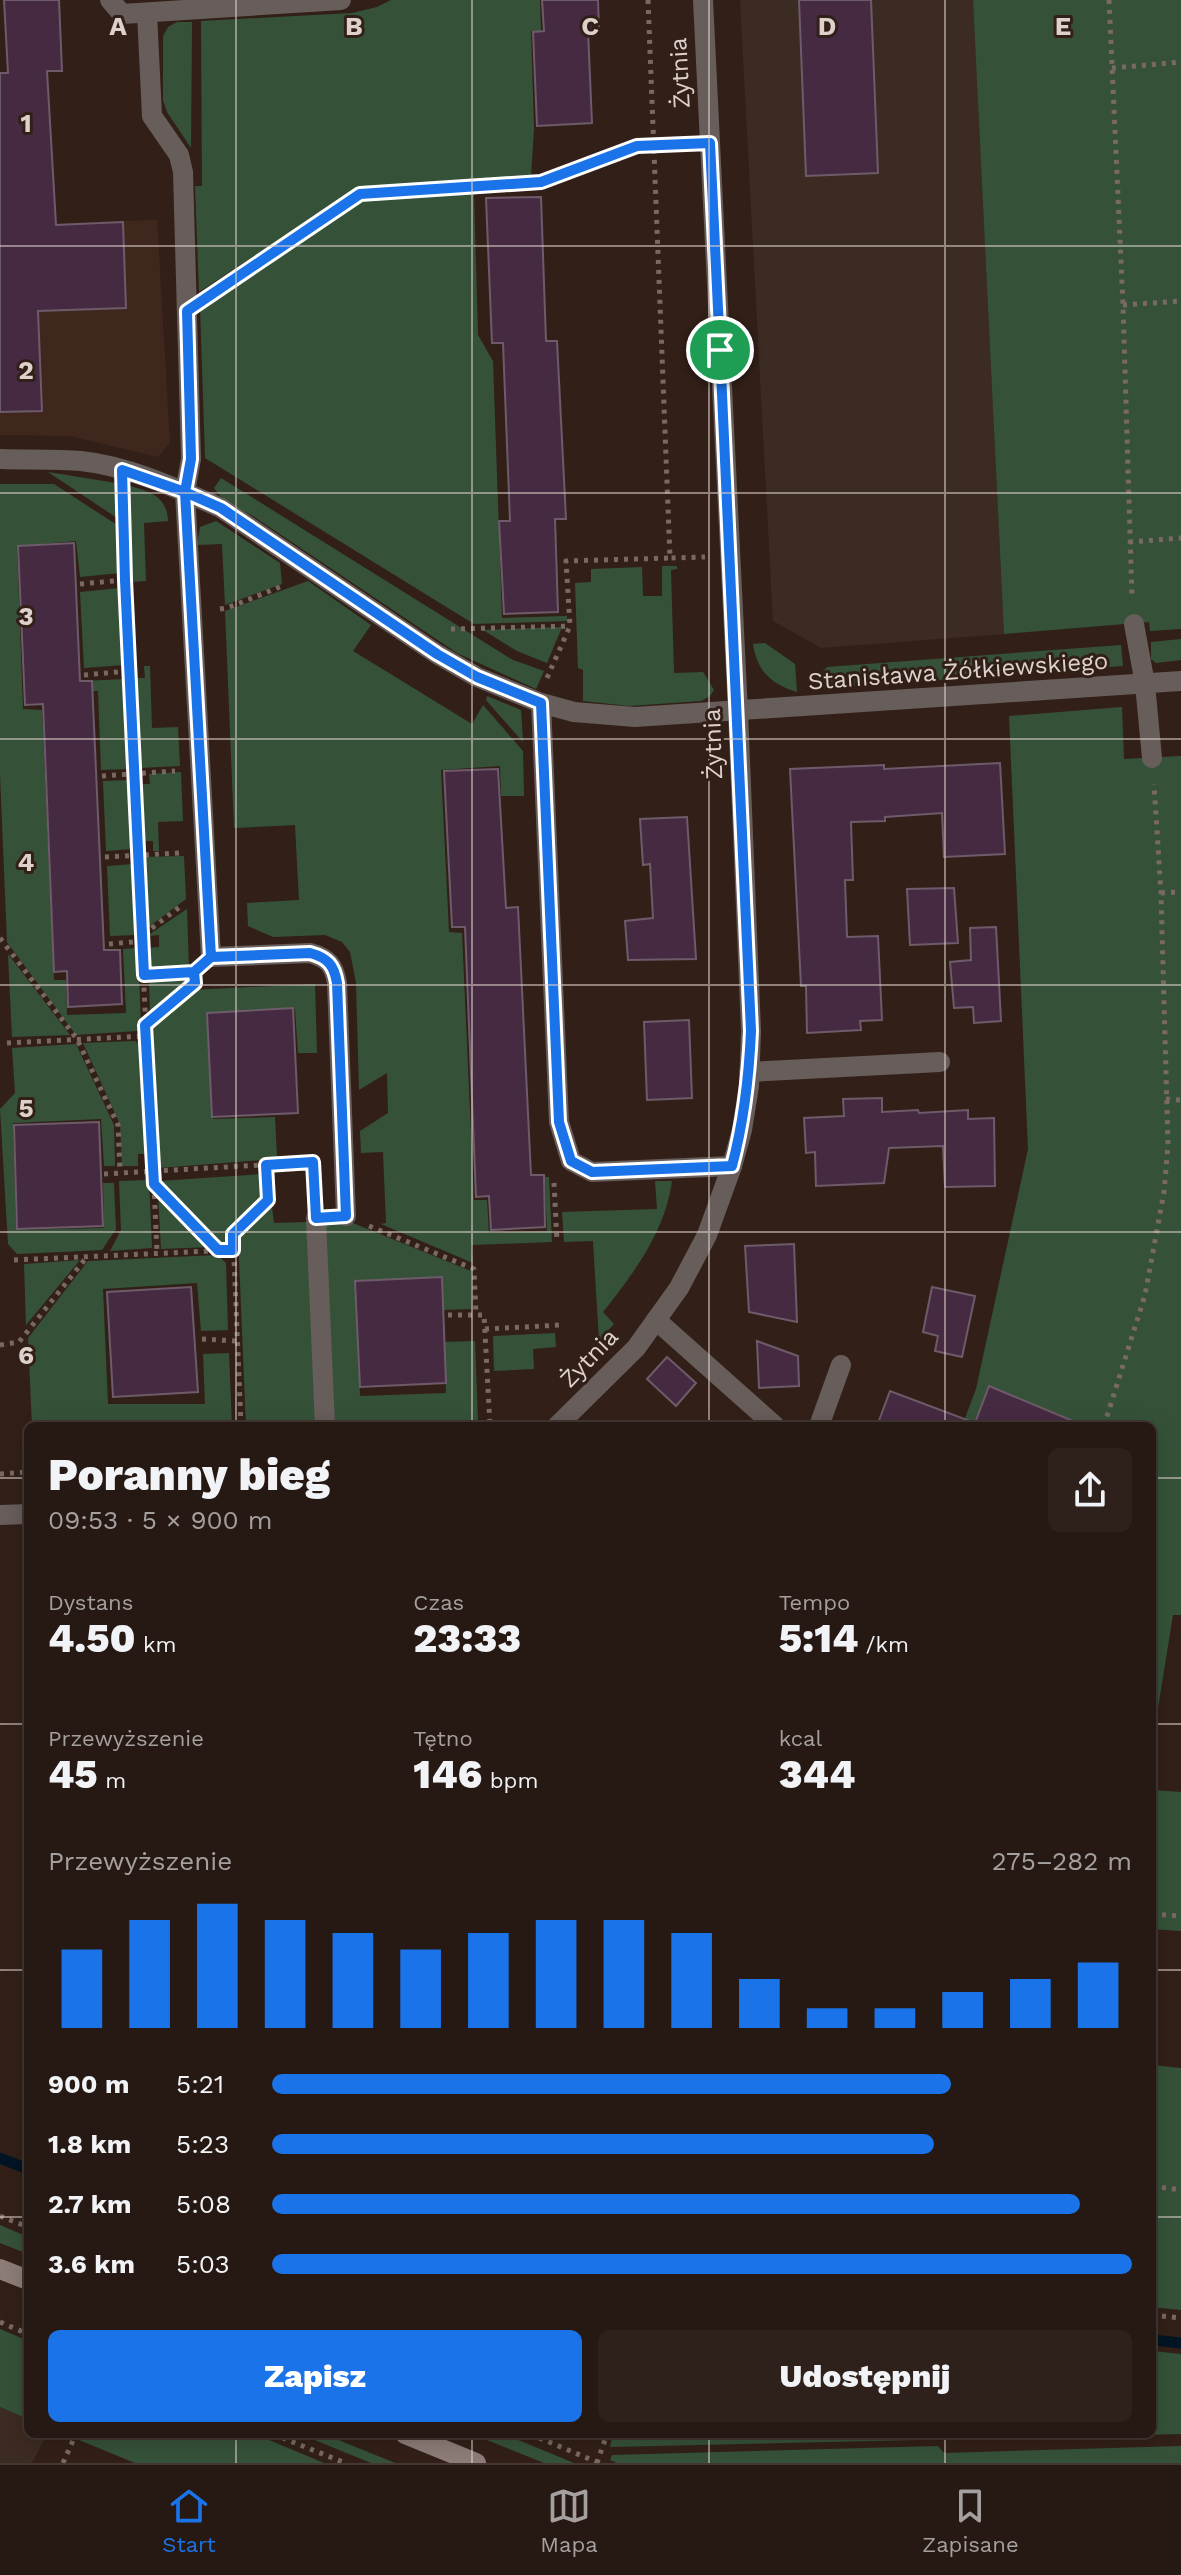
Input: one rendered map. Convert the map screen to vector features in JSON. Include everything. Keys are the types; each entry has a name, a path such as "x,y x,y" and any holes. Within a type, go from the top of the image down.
{"main road":[{"path":"0,2269 24,2278"},
{"path":"415,2438 476,2463"}],"street":[{"path":"110,0 122,14 341,0"},
{"name":"Żytnia","path":"561,1422 636,1348 679,1288 707,1235 732,1166 742,1130 749,1072 751,1031 738,712 703,0"},
{"path":"147,13 152,116 179,155 183,172 191,459 185,492 211,957 310,953 325,957 334,968 346,1216"},
{"name":"Stanisława Żółkiewskiego","path":"0,459 83,461 122,470 185,492 221,508 310,570 477,677 541,703 574,712 635,717 738,712 1181,681"},
{"path":"1134,624 1145,684 1152,758"},
{"path":"541,703 559,1122 571,1161 592,1172 732,1166"},
{"path":"749,1072 940,1062"},
{"path":"316,1218 325,1422"},
{"path":"656,1320 771,1422"},
{"path":"820,1422 841,1365"},
{"path":"0,1515 24,1514"}],"path":[{"path":"648,0 670,558"},
{"path":"1109,0 1134,624"},
{"path":"1112,68 1181,62"},
{"path":"187,311 360,194 541,182 637,146 710,143"},
{"path":"1123,305 1181,301"},
{"path":"122,470 133,774 157,1253"},
{"path":"1129,542 1181,538"},
{"path":"541,703 541,690 570,626 566,561 730,557"},
{"path":"192,611 227,608 302,578 310,570"},
{"path":"80,584 125,580"},
{"path":"401,630 570,626"},
{"path":"84,675 129,671"},
{"path":"1105,1422 1145,1295 1164,1192 1168,1145 1161,893 1152,758"},
{"path":"102,776 200,769"},
{"path":"105,857 205,851"},
{"path":"143,941 148,931 207,887"},
{"path":"1161,893 1181,892"},
{"path":"0,938 77,1039 118,1125 120,1172"},
{"path":"109,944 143,941"},
{"path":"144,975 194,972 195,983 145,1025"},
{"path":"7,1043 146,1036"},
{"path":"1166,1099 1181,1100"},
{"path":"557,1242 554,1177 571,1161"},
{"path":"104,1174 313,1162 316,1218"},
{"path":"241,1422 233,1234 268,1200 266,1165"},
{"path":"154,1184 218,1250"},
{"path":"346,1216 474,1269 476,1315"},
{"path":"14,1260 233,1250"},
{"path":"0,1345 19,1342 87,1257"},
{"path":"448,1315 484,1315 490,1422"},
{"path":"485,1329 561,1325"},
{"path":"202,1339 237,1341"},
{"path":"0,1474 24,1472"},
{"path":"1156,1914 1181,1916"},
{"path":"1156,2187 1181,2190"},
{"path":"0,2216 24,2225"},
{"path":"1156,2315 1181,2318"},
{"path":"0,2322 24,2332"},
{"path":"63,2463 74,2438"},
{"path":"283,2438 345,2463"},
{"path":"539,2438 598,2463 606,2438"}],"shaded area":[{"path":"740,0 973,0 1004,634 821,648 773,621"},
{"path":"157,220 170,443 158,457 70,436 0,435 0,225"},
{"path":"0,2407 24,2417 24,2438 45,2438 32,2463 0,2463"}],"green space":[{"path":"391,0 540,0 541,31 531,31 534,128 531,177 357,189 199,292 195,186 202,186 201,21 352,13"},
{"path":"973,0 1181,0 1181,629 1150,631 1149,622 1004,634"},
{"path":"177,22 192,22 191,148 167,112 163,100 163,36 168,27"},
{"path":"474,194 478,335 493,361 502,618 567,616 567,621 474,624 205,458 200,307 361,198"},
{"path":"48,472 116,483 117,518"},
{"path":"221,478 513,660 544,671 536,689 457,653 253,516 224,501 214,488"},
{"path":"0,484 54,484 117,525 120,573 80,577 76,541 17,546 23,709 42,710 54,980 66,980 67,1015 126,1013 123,949 138,948 141,1026 137,1031 76,1035 7,942 0,774"},
{"path":"126,485 155,496 167,512 168,521 144,523 146,581 130,582"},
{"path":"216,521 280,563 282,584 225,605 222,544 197,545 200,527"},
{"path":"662,566 677,566 677,569 671,570 674,673 703,672 714,690 701,701 629,706 583,701 583,670 578,668 575,583 591,582 591,569 642,567 643,596 662,596"},
{"path":"308,581 371,625 353,651 472,724 483,705 523,751 524,796 501,796 500,766 441,770 449,932 462,933 474,1200 487,1200 489,1233 547,1231 545,1177 549,1177 552,1242 471,1245 473,1263 381,1224 386,1223 383,1152 361,1153 360,1131 388,1113 387,1073 359,1090 356,983 350,952 342,942 325,935 273,937 248,926 247,903 299,900 295,825 234,828 225,611"},
{"path":"120,588 124,665 84,668 80,592"},
{"path":"562,627 547,663 517,651 483,630"},
{"path":"1181,639 1181,660 1156,663 1151,659 1151,642"},
{"path":"765,643 795,664 797,692 780,685 762,669 753,644"},
{"path":"1121,645 1123,666 817,689 816,680 827,667"},
{"path":"144,666 150,666 152,728 178,727 180,766 139,768 134,678 145,678"},
{"path":"125,679 129,769 101,770 98,691 84,691 84,681"},
{"path":"487,696 521,710 523,742 486,700"},
{"path":"1122,707 1124,759 1181,756 1181,1615 1173,1615 1156,1720 1156,1422 964,1422 976,1389 1028,1149 1009,716"},
{"path":"181,772 183,821 158,822 159,851 153,851 153,841 142,841 140,784 150,784 149,774"},
{"path":"129,780 133,849 106,851 103,781"},
{"path":"184,856 186,899 146,929 143,857"},
{"path":"134,864 137,935 110,936 107,866"},
{"path":"187,909 189,968 148,970 147,948 159,947 159,935 147,936"},
{"path":"8,954 70,1035 12,1037"},
{"path":"189,977 190,981 150,1018 149,978"},
{"path":"315,984 317,1053 298,1053 295,1009 209,1013 213,1119 275,1117 277,1159 158,1168 151,1025 190,990"},
{"path":"135,1041 142,1046 147,1154 138,1154 138,1166 122,1166 120,1124 83,1043"},
{"path":"76,1044 114,1125 115,1166 104,1166 101,1119 13,1123 16,1230 104,1228 103,1183 114,1183 116,1229 102,1250 17,1254 8,1244 0,1109 15,1093 12,1048"},
{"path":"262,1174 264,1199 231,1231 231,1243 215,1244 159,1184 159,1181"},
{"path":"149,1180 152,1248 110,1251 121,1230 119,1181"},
{"path":"655,1181 672,1181 663,1218 637,1267 603,1312 614,1324 599,1341 593,1241 564,1242 562,1212 657,1209"},
{"path":"158,1194 211,1247 161,1249"},
{"path":"266,1207 272,1207 274,1223 308,1222 317,1422 246,1422 238,1235"},
{"path":"348,1221 471,1271 471,1309 443,1310 442,1277 355,1281 360,1396 446,1393 444,1342 475,1341 477,1422 334,1422 325,1222"},
{"path":"217,1255 226,1263 228,1330 201,1331 197,1283 103,1289 108,1404 205,1404 203,1354 229,1353 232,1422 32,1422 28,1338 88,1261"},
{"path":"80,1260 26,1325 24,1264"},
{"path":"555,1333 556,1347 533,1349 534,1369 494,1371 493,1336"},
{"path":"1156,1790 1181,1792 1181,1931 1156,1929"},
{"path":"1156,2065 1181,2068 1181,2310 1156,2307"},
{"path":"0,2225 24,2235 24,2252 0,2243"},
{"path":"0,2329 24,2339 24,2417 0,2407"},
{"path":"1156,2351 1181,2354 1181,2434 1156,2435"},
{"path":"265,2438 324,2463 135,2463 79,2440"},
{"path":"310,2438 334,2438 395,2463 371,2463"},
{"path":"482,2438 514,2438 574,2463 544,2463"},
{"path":"612,2438 1005,2438 610,2447"},
{"path":"938,2446 944,2453 1181,2446 1181,2463 617,2463 610,2460 612,2455"}],"building":[{"path":"4,0 59,0 62,71 47,71 56,225 123,222 126,308 38,311 42,411 0,412 0,73 8,73"},
{"path":"542,0 598,0 599,30 588,31 592,123 537,126 533,32 544,31"},
{"path":"799,0 871,0 878,173 806,176"},
{"path":"541,197 546,341 557,341 566,519 555,519 558,612 504,614 499,521 510,521 503,343 492,343 486,198"},
{"path":"74,543 80,681 92,681 104,950 120,950 122,1004 68,1007 67,971 54,972 43,704 25,705 18,546"},
{"path":"1000,763 1005,854 944,857 942,813 851,822 853,880 845,880 847,937 878,936 882,1020 860,1021 861,1030 807,1033 806,986 801,986 790,769 884,765 884,769"},
{"path":"498,769 506,908 518,907 531,1175 544,1175 545,1227 491,1230 489,1196 476,1197 465,927 452,927 444,771"},
{"path":"687,817 696,959 628,960 625,921 653,918 650,864 643,865 640,819"},
{"path":"954,888 958,943 910,945 907,889"},
{"path":"996,927 1001,1021 974,1023 973,1007 954,1008 950,962 971,960 970,928"},
{"path":"293,1008 298,1113 212,1117 207,1013"},
{"path":"689,1020 692,1098 647,1100 644,1022"},
{"path":"882,1098 882,1112 968,1110 968,1119 994,1118 995,1186 945,1187 943,1146 889,1148 884,1183 816,1186 815,1152 806,1153 804,1118 844,1116 843,1099"},
{"path":"99,1122 103,1226 17,1229 14,1125"},
{"path":"794,1244 797,1322 749,1312 745,1246"},
{"path":"442,1277 446,1383 360,1387 355,1281"},
{"path":"191,1287 198,1392 113,1397 107,1292"},
{"path":"932,1287 975,1296 962,1357 935,1351 938,1336 923,1332"},
{"path":"757,1341 798,1356 799,1386 759,1388"},
{"path":"667,1357 696,1383 676,1406 647,1379"},
{"path":"989,1386 1075,1422 975,1422"},
{"path":"890,1391 972,1422 878,1422"}],"waterway":[{"path":"0,2158 24,2167"},
{"path":"1156,2340 1181,2343"}],"route":[{"path":"720,350 710,143 637,146 541,182 360,194 187,311 191,459 185,492 211,957 194,972 195,983 145,1025 154,1184 218,1250 233,1250 233,1234 268,1200 266,1165 313,1162 316,1218 346,1216 337,983 334,968 325,957 310,953 211,957 194,972 144,975 122,470 185,492 221,508 437,654 477,677 541,703 559,1122 571,1161 592,1172 732,1166 749,1086 751,1031 720,350"}]}
